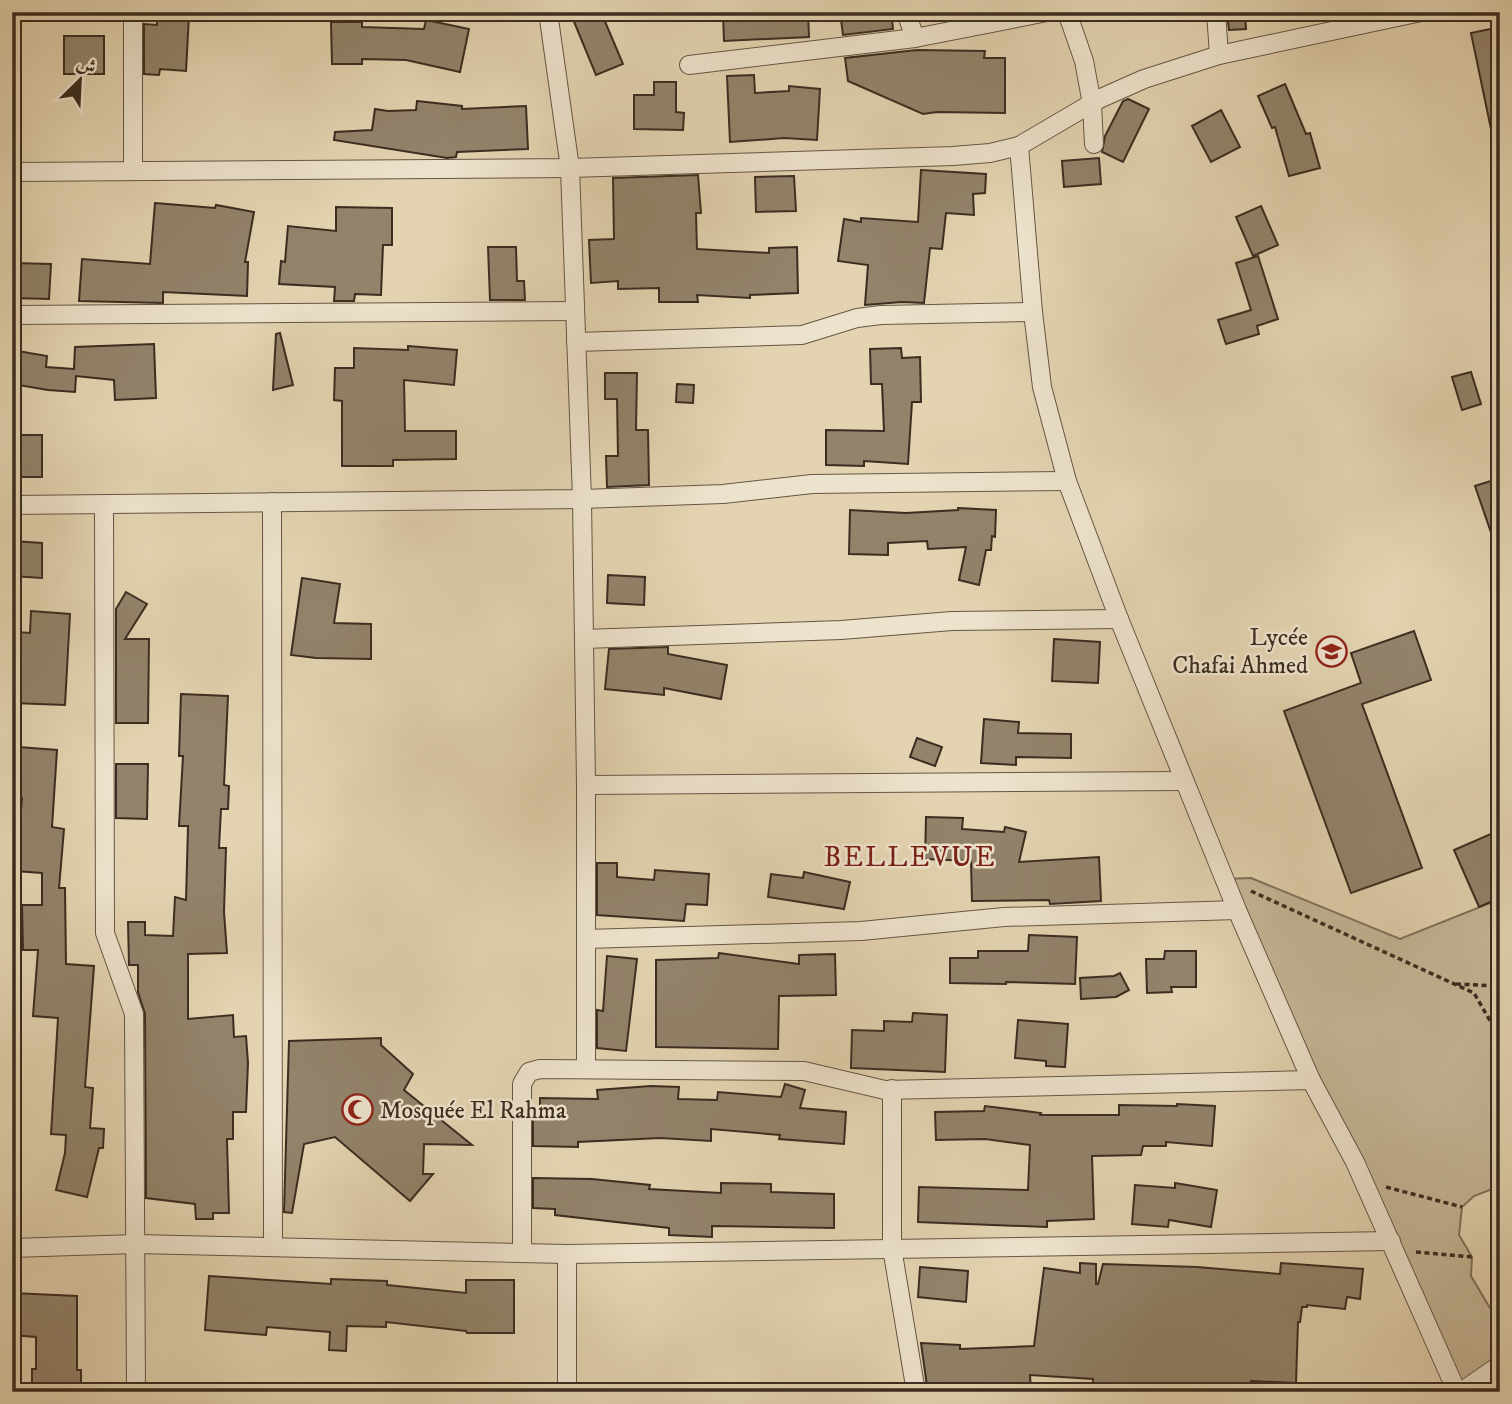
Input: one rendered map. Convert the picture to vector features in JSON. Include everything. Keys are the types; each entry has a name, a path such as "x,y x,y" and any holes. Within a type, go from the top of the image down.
{"street":[{"path":"133,12 133,171"},
{"path":"548,12 570,168 582,499 586,1069"},
{"path":"906,12 915,38"},
{"path":"689,65 915,38 1046,12"},
{"path":"1067,12 1084,61 1092,104 1094,144"},
{"path":"1216,12 1219,55"},
{"path":"12,172 570,168 990,153 1019,146 1092,104 1144,79 1219,55 1421,12"},
{"path":"1019,146 1042,387 1068,481 1119,619 1237,910 1311,1080 1363,1180 1459,1392 1500,1365"},
{"path":"12,315 575,311"},
{"path":"576,342 802,335 857,318 881,315 1033,312"},
{"path":"12,505 582,499 723,494 812,484 1068,481"},
{"path":"272,502 273,1247"},
{"path":"104,504 105,933 134,1014 136,1392"},
{"path":"584,639 841,630 952,621 1119,619"},
{"path":"586,785 1184,781"},
{"path":"586,939 862,931 1004,917 1237,910"},
{"path":"522,1253 522,1084 529,1072 540,1069 804,1071 892,1090 1311,1080"},
{"path":"892,1090 892,1248 916,1392"},
{"path":"12,1248 136,1244 567,1254 892,1248 1394,1246"},
{"path":"567,1254 567,1392"}],"path":[{"path":"1224,878 1474,993 1500,1038"},
{"path":"1454,984 1500,986"},
{"path":"1363,1180 1462,1207"},
{"path":"1394,1246 1472,1256"}],"shaded area":[{"path":"1251,878 1400,939 1500,899 1500,1186 1474,1196 1462,1207 1459,1235 1472,1257 1471,1276 1490,1308 1500,1309 1500,1364 1458,1389 1224,879"}],"building":[{"path":"570,12 601,12 623,64 596,75"},
{"path":"723,12 808,12 809,37 724,41"},
{"path":"840,12 891,12 893,29 843,35"},
{"path":"1227,12 1245,12 1246,29 1229,30"},
{"path":"157,14 189,16 186,71 160,69 159,75 144,74 144,24 157,25"},
{"path":"426,20 469,29 460,72 406,60 362,59 362,64 332,64 331,22 362,22 362,27 424,29"},
{"path":"1500,27 1500,133 1492,134 1471,33"},
{"path":"64,36 104,36 104,74 64,74"},
{"path":"917,50 985,51 984,58 1005,58 1005,113 923,114 848,81 845,58"},
{"path":"754,75 755,93 789,91 789,86 820,89 817,140 784,138 730,142 727,76"},
{"path":"654,82 676,82 676,112 684,113 683,130 634,129 634,95 654,95"},
{"path":"1285,84 1306,134 1310,133 1320,168 1289,176 1275,127 1272,128 1258,96"},
{"path":"1128,99 1149,109 1123,162 1102,152 1105,136 1123,101"},
{"path":"417,101 462,106 462,109 526,106 528,149 457,152 456,157 447,158 334,140 335,132 372,130 375,109 416,110"},
{"path":"1221,110 1240,147 1211,162 1192,126"},
{"path":"1099,158 1101,184 1064,187 1062,161"},
{"path":"921,170 986,174 985,193 973,194 974,215 946,213 942,249 930,248 924,303 865,305 868,265 838,261 844,219 861,222 861,218 918,222"},
{"path":"698,175 701,213 696,213 697,249 769,253 769,248 797,247 798,293 750,295 750,298 697,295 698,302 659,302 659,288 618,289 618,281 591,283 589,240 614,239 613,178"},
{"path":"794,176 796,211 756,212 755,177"},
{"path":"155,203 215,208 216,205 254,212 245,262 248,262 247,296 163,292 163,303 79,301 82,259 150,264"},
{"path":"1261,206 1278,245 1253,256 1236,217"},
{"path":"336,207 392,208 392,245 383,245 381,295 355,294 354,301 334,301 335,287 279,284 281,261 285,262 288,226 336,231"},
{"path":"488,247 516,247 517,281 524,281 525,300 490,300"},
{"path":"1258,256 1278,319 1257,326 1259,334 1226,344 1218,320 1251,310 1236,263"},
{"path":"12,263 51,264 49,299 12,298"},
{"path":"280,333 293,385 273,390 276,334"},
{"path":"154,344 156,398 115,400 114,380 76,376 75,392 12,384 12,350 47,356 46,367 74,369 75,347"},
{"path":"408,346 457,350 454,385 404,380 405,431 456,431 456,459 393,460 393,466 342,466 342,401 334,400 335,368 354,368 354,348 408,350"},
{"path":"901,348 902,358 920,357 921,402 912,402 908,464 864,461 864,466 826,465 826,430 884,431 882,384 871,384 870,349"},
{"path":"1471,372 1481,404 1462,410 1452,377"},
{"path":"605,373 637,373 636,430 648,430 649,485 607,487 606,456 618,456 617,399 605,399"},
{"path":"677,384 694,385 693,403 676,402"},
{"path":"12,435 42,435 42,477 14,477"},
{"path":"1500,478 1500,549 1497,550 1475,486"},
{"path":"958,508 996,510 995,537 992,536 991,550 986,550 979,585 959,580 966,547 928,549 927,541 888,543 888,555 849,554 850,510 906,513"},
{"path":"12,541 42,543 42,578 12,576"},
{"path":"608,575 645,577 644,605 607,603"},
{"path":"302,578 340,584 334,623 371,624 371,659 291,655"},
{"path":"126,592 147,604 125,639 149,639 148,723 116,723 116,609"},
{"path":"31,611 70,614 65,705 12,703 18,632 30,633"},
{"path":"1414,631 1431,680 1362,704 1422,868 1351,893 1284,711 1361,683 1351,653"},
{"path":"1054,639 1100,642 1098,683 1052,681"},
{"path":"668,647 668,654 727,665 721,699 664,688 664,695 605,689 609,649"},
{"path":"181,694 228,696 224,785 229,786 228,809 221,809 219,848 226,848 224,912 227,953 188,954 188,1019 233,1015 234,1037 246,1036 246,1112 233,1112 233,1139 227,1139 229,1213 213,1213 213,1219 196,1219 195,1204 146,1198 145,1014 138,992 138,965 129,965 128,922 145,922 145,935 173,936 175,897 186,900 188,826 179,826 183,756 179,756"},
{"path":"984,719 1019,722 1018,733 1071,734 1071,758 1016,757 1016,765 981,763"},
{"path":"917,738 942,747 935,766 910,757"},
{"path":"19,747 57,750 52,827 64,829 59,888 65,888 66,964 94,966 85,1087 93,1088 90,1128 104,1129 103,1148 99,1148 87,1197 56,1190 65,1153 66,1135 51,1134 58,1018 33,1016 38,950 23,950 22,905 42,905 42,873 16,871 22,798 15,797"},
{"path":"116,764 148,764 147,819 116,818"},
{"path":"926,817 963,818 962,829 1004,832 1005,827 1026,832 1019,862 1099,857 1101,901 1050,904 1049,900 972,901 971,861 925,859"},
{"path":"1500,830 1500,898 1479,907 1454,850"},
{"path":"597,863 617,863 617,877 654,880 655,870 709,874 707,905 686,904 684,921 597,915"},
{"path":"804,872 850,882 844,909 768,897 771,874 803,878"},
{"path":"1029,935 1077,937 1075,984 950,983 950,958 978,958 978,951 1028,951"},
{"path":"1165,951 1196,951 1196,987 1171,987 1172,992 1147,993 1146,959 1164,959"},
{"path":"719,953 799,964 799,955 835,954 836,995 779,996 778,1049 656,1047 656,960 718,958"},
{"path":"607,956 637,959 626,1051 597,1048 597,1010 603,1011"},
{"path":"1120,973 1129,990 1116,997 1081,999 1080,978 1114,976"},
{"path":"913,1013 947,1015 945,1072 851,1068 852,1030 884,1031 884,1021 912,1022"},
{"path":"1018,1020 1068,1024 1065,1067 1046,1066 1046,1061 1015,1058"},
{"name":"Mosquée El Rahma","path":"381,1038 381,1045 413,1074 404,1090 472,1145 424,1144 423,1174 433,1174 410,1201 335,1137 304,1144 292,1213 284,1212 289,1041"},
{"path":"785,1084 805,1090 800,1108 846,1112 844,1144 779,1139 780,1135 711,1129 711,1141 660,1138 578,1142 578,1147 533,1146 533,1110 540,1110 540,1098 598,1099 597,1090 651,1086 679,1087 678,1099 717,1100 718,1092 781,1097"},
{"path":"1119,1105 1215,1106 1212,1146 1166,1142 1166,1146 1143,1146 1141,1155 1092,1156 1094,1219 1047,1221 1047,1227 918,1222 919,1187 1028,1190 1030,1145 985,1139 936,1140 935,1112 984,1111 985,1106 1041,1113 1040,1115 1119,1115"},
{"path":"533,1178 592,1179 650,1185 649,1189 721,1193 721,1183 771,1184 771,1192 834,1194 834,1228 712,1226 712,1237 669,1235 669,1228 555,1215 555,1209 533,1208"},
{"path":"1175,1183 1217,1190 1211,1227 1169,1220 1168,1227 1132,1224 1135,1185 1175,1188"},
{"path":"1080,1263 1096,1264 1096,1284 1103,1264 1197,1267 1280,1274 1281,1263 1363,1269 1360,1299 1347,1297 1345,1309 1307,1305 1302,1307 1298,1322 1296,1383 1251,1381 1251,1390 1199,1388 1199,1392 1093,1392 1093,1379 1030,1375 1031,1392 981,1392 981,1389 927,1386 921,1343 960,1345 960,1349 1034,1346 1044,1268 1080,1273"},
{"path":"920,1267 968,1271 966,1302 918,1297"},
{"path":"209,1276 331,1284 331,1279 387,1281 387,1285 466,1293 466,1280 514,1280 514,1333 467,1333 386,1322 386,1327 347,1326 346,1351 329,1350 330,1332 267,1327 266,1335 205,1330"},
{"path":"12,1293 77,1296 77,1370 81,1370 81,1392 32,1392 32,1369 36,1369 36,1337 12,1335"}],"place":[{"name":"Lycée Chafai Ahmed","path":"1331,651"},
{"name":"Mosquée El Rahma","path":"357,1110"}],"district":[{"name":"BELLEVUE","path":"910,856"}]}
